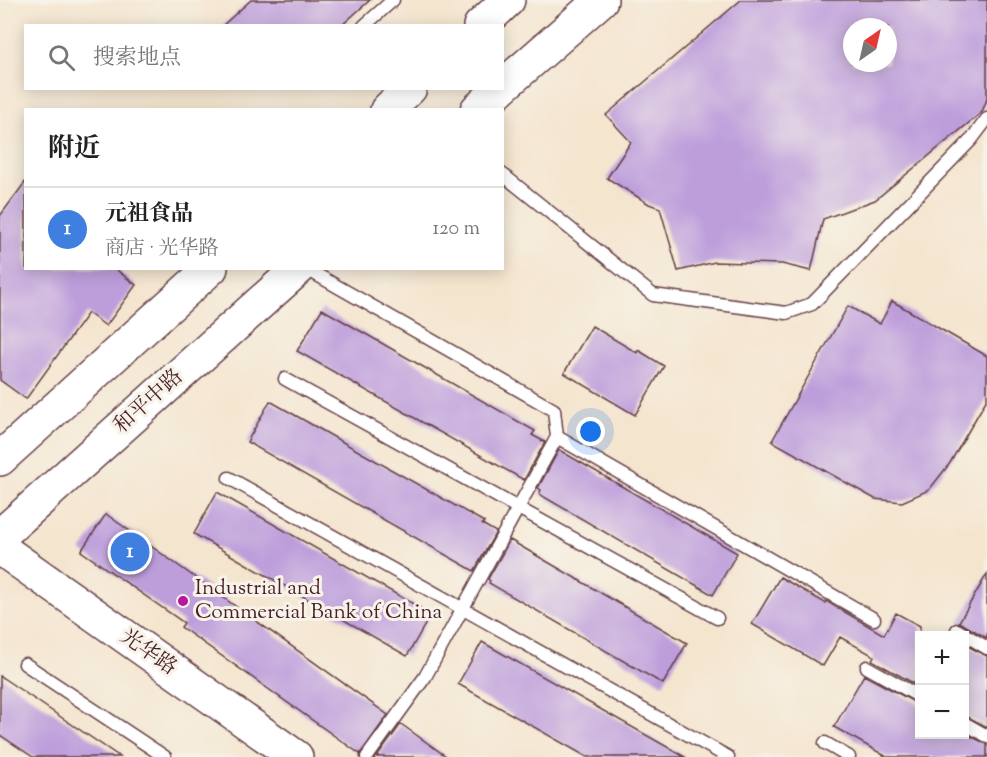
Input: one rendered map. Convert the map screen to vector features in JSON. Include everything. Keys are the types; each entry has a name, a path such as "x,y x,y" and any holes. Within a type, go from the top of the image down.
{"main road":[{"path":"482,24 508,0"},
{"path":"504,86 601,0"},
{"path":"479,108 500,90"},
{"path":"0,459 209,270"},
{"name":"和平中路","path":"0,536 297,270"},
{"name":"光华路","path":"0,548 296,757"}],"lane":[{"path":"366,24 393,0"},
{"path":"504,176 654,295 786,313 812,304 962,149 987,119"},
{"path":"309,270 554,410 557,437 425,677 367,757"},
{"path":"285,379 717,618"},
{"path":"557,437 874,619"},
{"path":"229,478 728,757"},
{"path":"957,630 987,648"},
{"path":"25,664 165,757"},
{"path":"867,667 915,695"},
{"path":"969,726 987,736"},
{"path":"825,743 849,757"}],"building":[{"path":"251,0 370,0 343,24 224,24"},
{"path":"741,0 987,0 987,99 982,112 875,200 823,219 811,271 782,264 715,262 678,271 660,208 649,204 607,178 631,142 606,115"},
{"path":"24,184 24,270 117,270 136,285 106,326 88,313 26,399 0,380 0,216"},
{"path":"892,301 987,356 987,399 950,463 929,490 902,502 875,499 772,441 848,306 880,324"},
{"path":"322,309 535,431 532,435 545,442 524,480 297,351"},
{"path":"592,326 664,366 635,415 564,373"},
{"path":"270,401 484,522 482,524 496,532 474,571 247,442"},
{"path":"559,450 737,553 713,595 539,494 541,490 538,488"},
{"path":"217,492 431,614 407,656 194,534"},
{"path":"106,514 388,715 360,754 181,627 184,623 81,551"},
{"path":"510,540 687,643 663,684 489,583 488,579"},
{"path":"987,574 987,638 959,622"},
{"path":"780,577 884,635 896,613 920,626 920,631 915,631 915,684 872,660 874,656 840,637 823,666 752,624"},
{"path":"482,642 685,757 587,757 458,684"},
{"path":"969,647 987,656 987,727 969,718"},
{"path":"864,675 915,702 915,739 969,739 969,735 987,744 987,757 887,757 834,727"},
{"path":"0,676 120,757 33,757 0,735"},
{"path":"401,724 447,757 377,757"}],"place":[{"name":"元祖食品","path":"130,552"},
{"name":"Industrial and Commercial Bank of China","path":"183,601"}]}
